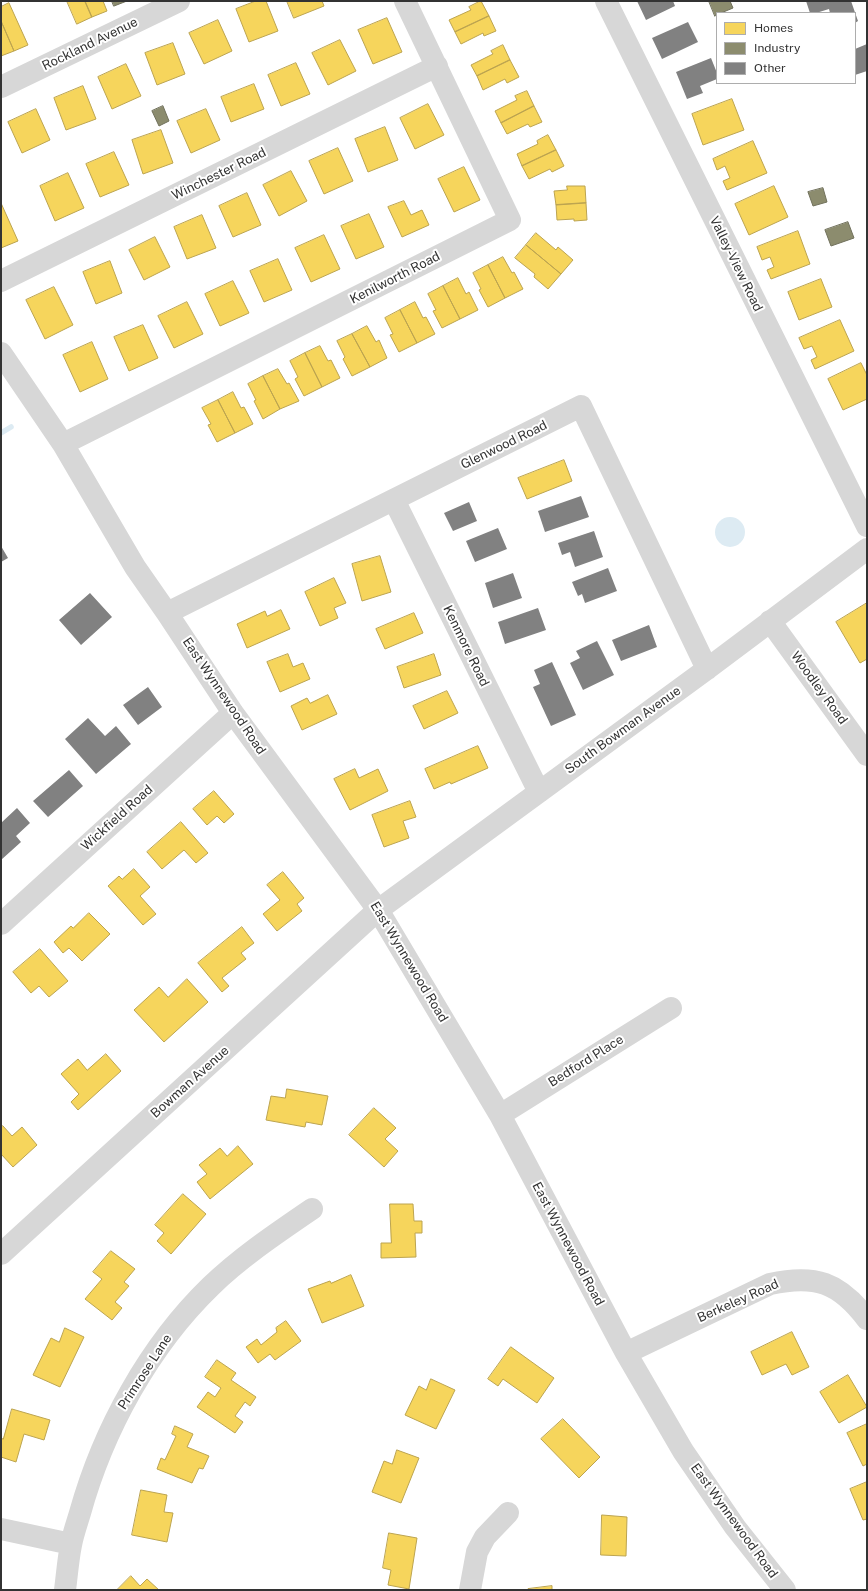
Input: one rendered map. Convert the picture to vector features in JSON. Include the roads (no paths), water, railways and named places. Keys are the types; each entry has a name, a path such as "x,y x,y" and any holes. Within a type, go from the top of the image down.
{"street":[{"name":"Rockland Avenue","path":"1,87 179,1"},
{"name":"Kenilworth Road","path":"63,444 510,220 438,66 405,1"},
{"name":"Valley-View Road","path":"606,1 867,526"},
{"name":"Winchester Road","path":"1,281 438,66"},
{"name":"East Wynnewood Road","path":"1,353 63,444 135,567 168,613 233,712 378,910 500,1115 626,1353 683,1451 736,1527 785,1590"},
{"name":"Glenwood Road","path":"168,613 581,406 707,669"},
{"name":"Kenmore Road","path":"394,500 539,792"},
{"name":"South Bowman Avenue","path":"378,910 707,669 867,548"},
{"name":"Woodley Road","path":"770,621 867,755"},
{"name":"Wickfield Road","path":"1,924 233,712"},
{"name":"Bowman Avenue","path":"1,1254 378,910"},
{"name":"Bedford Place","path":"500,1115 671,1008"},
{"name":"Primrose Lane","path":"65,1590 71,1544 88,1481 115,1420 142,1373 174,1327 210,1287 232,1267 312,1209"},
{"name":"Berkeley Road","path":"626,1353 770,1284 790,1279 802,1279 829,1285 842,1292 855,1303 867,1319"},
{"path":"470,1590 477,1552 485,1537 508,1513"},
{"path":"1,1529 71,1544"}],"waterway":[{"path":"1,433 11,427"}]}
